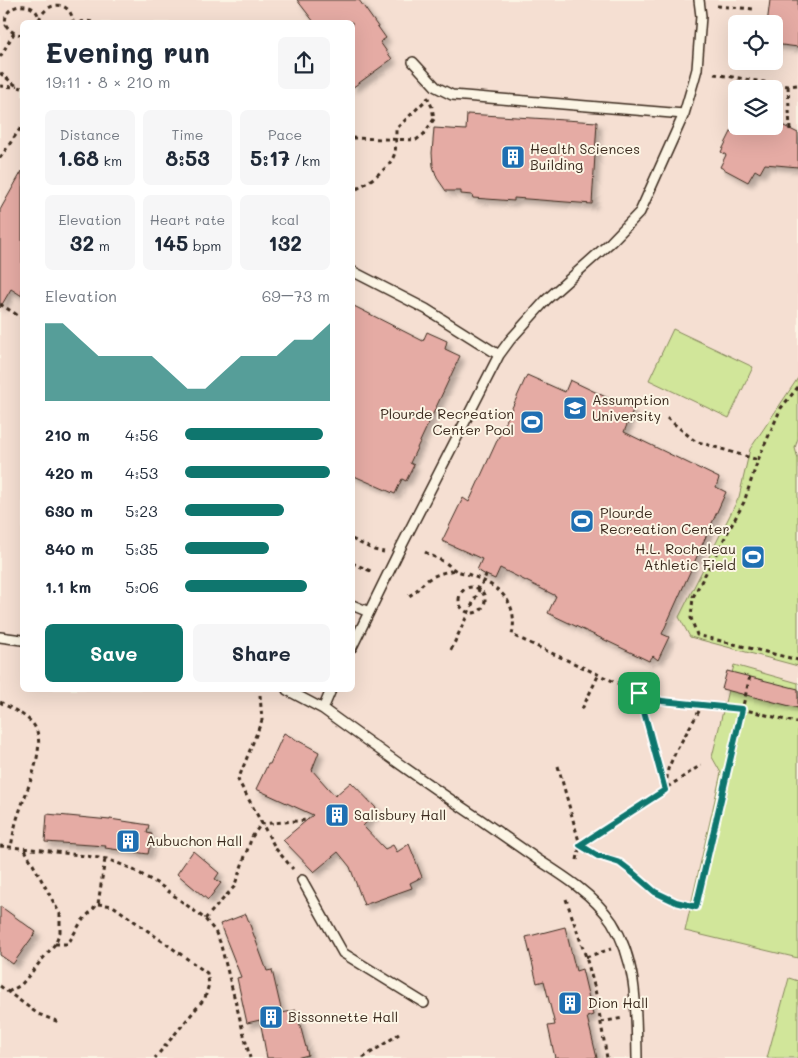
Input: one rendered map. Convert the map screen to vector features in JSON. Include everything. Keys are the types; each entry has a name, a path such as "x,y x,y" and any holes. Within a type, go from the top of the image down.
{"lane":[{"path":"355,641 400,548 499,355 546,300 611,242 640,212 684,114 697,69 701,16 699,0"},
{"path":"413,62 436,87 452,95 684,114"},
{"path":"355,273 426,309 499,355"},
{"path":"355,606 369,612"},
{"path":"0,637 20,640"},
{"path":"291,692 323,709 421,781 577,885 601,908 611,921 623,946 632,973 636,1001 637,1058"},
{"path":"323,709 331,692"},
{"path":"302,880 343,953 424,1002"}],"path":[{"path":"20,34 14,33 5,23 6,12 12,4 28,3 36,10 38,20"},
{"path":"39,20 47,8 57,5 62,6 70,13 72,20"},
{"path":"717,6 754,9"},
{"path":"0,57 14,33"},
{"path":"0,73 18,87"},
{"path":"714,74 788,86 798,85"},
{"path":"0,86 18,87"},
{"path":"788,86 790,131"},
{"path":"355,137 396,139 416,140 424,134 434,119 428,98 396,129 396,139 395,154 387,165 355,190"},
{"path":"0,158 20,129"},
{"path":"0,304 20,317"},
{"path":"798,387 781,408 758,460 744,502 693,597 691,618 698,635 798,660"},
{"path":"668,418 695,441 758,460"},
{"path":"355,540 385,553"},
{"path":"425,552 447,563 455,570 483,581 499,591 508,601 512,611 514,626 512,635 639,693 662,701 742,709 798,723"},
{"path":"355,564 376,573"},
{"path":"409,596 435,576 455,570"},
{"path":"451,650 486,575"},
{"path":"466,589 479,589 485,600 483,608 477,612 468,613 464,611 460,604 460,595 466,589"},
{"path":"582,709 599,674"},
{"path":"580,845 598,856 620,863 655,892 676,902 696,907 750,676"},
{"path":"639,693 665,790"},
{"path":"260,695 262,720 238,780 276,849 302,880"},
{"path":"0,702 19,712 34,725 39,736 34,771 18,815 11,847"},
{"path":"665,790 668,769 676,751 702,706"},
{"path":"580,845 702,765"},
{"path":"558,766 580,845 577,860"},
{"path":"261,824 307,820"},
{"path":"205,919 234,886 252,837 261,824"},
{"path":"0,846 105,859 130,868 160,884 205,919 215,931 220,942 250,1058"},
{"path":"8,992 21,984 55,944 60,932 60,914 24,848"},
{"path":"55,944 68,944 80,922 98,904 105,859"},
{"path":"566,899 595,990 607,1058"},
{"path":"98,904 113,906 208,973 209,984 205,998 155,1058"},
{"path":"586,957 623,946"},
{"path":"0,986 38,1014 59,1022"},
{"path":"601,1022 636,1016"},
{"path":"363,1058 399,1034"}],"shaded area":[{"name":"Assumption University","path":"0,0 798,0 798,1058 0,1058"}],"green space":[{"path":"673,329 753,367 729,418 649,380"},
{"name":"H.L. Rocheleau Athletic Field","path":"798,378 798,438 795,448 798,459 798,666 690,637 679,617 739,497 750,449"},
{"path":"734,665 798,683 798,958 685,931 721,773 712,757"},
{"path":"789,978 798,981 798,1058 767,1058"}],"building":[{"path":"297,0 359,0 386,38 380,42 392,59 355,86 355,20 312,20"},
{"path":"770,0 798,0 798,47 783,45 783,15 768,15"},
{"name":"Health Sciences Building","path":"467,114 597,122 592,204 514,198 514,201 473,198 472,195 461,194 461,191 446,191 437,178 433,166 434,128 466,130"},
{"path":"783,126 798,133 798,167 765,164 760,173 755,170 748,182 720,167 726,155 721,152 730,135 783,135"},
{"path":"20,175 20,295 11,289 0,308 0,210"},
{"path":"355,307 423,341 427,332 447,341 445,349 460,356 410,463 414,465 406,481 402,479 395,494 355,476"},
{"name":"Plourde Recreation Center","path":"527,375 565,392 570,380 633,410 624,432 719,478 716,487 726,492 662,634 669,637 658,660 653,656 649,661 548,613 556,596 500,568 495,579 486,575 477,570 482,559 442,541 463,498 469,502"},
{"path":"727,671 798,689 798,708 722,689"},
{"name":"Salisbury Hall","path":"284,733 319,752 312,770 335,796 351,782 378,810 363,826 385,849 393,845 397,852 409,844 422,877 410,883 412,888 364,905 350,867 338,852 314,872 283,840 313,815 256,789"},
{"path":"47,814 110,819 149,825 147,833 152,834 148,854 105,848 106,846 45,842"},
{"path":"193,851 219,873 215,879 221,883 208,900 177,874"},
{"path":"0,906 36,932 13,964 0,955"},
{"name":"Bissonnette Hall","path":"246,914 267,971 272,970 282,1013 296,1010 308,1055 296,1058 267,1058 260,1020 247,1023 237,978 241,977 220,924"},
{"name":"Dion Hall","path":"565,927 576,971 582,969 593,1015 587,1017 597,1058 555,1058 548,1026 555,1025 544,981 537,983 526,937"}],"place":[{"name":"Health Sciences Building","path":"513,157"},
{"name":"Assumption University","path":"575,408"},
{"name":"Plourde Recreation Center Pool","path":"532,422"},
{"name":"Plourde Recreation Center","path":"582,521"},
{"name":"H.L. Rocheleau Athletic Field","path":"753,557"},
{"name":"Salisbury Hall","path":"337,815"},
{"name":"Aubuchon Hall","path":"128,841"},
{"name":"Dion Hall","path":"570,1003"},
{"name":"Bissonnette Hall","path":"271,1017"}],"route":[{"path":"639,693 662,701 742,709 696,907 676,902 655,892 620,863 598,856 580,845 665,790 639,693"}]}
